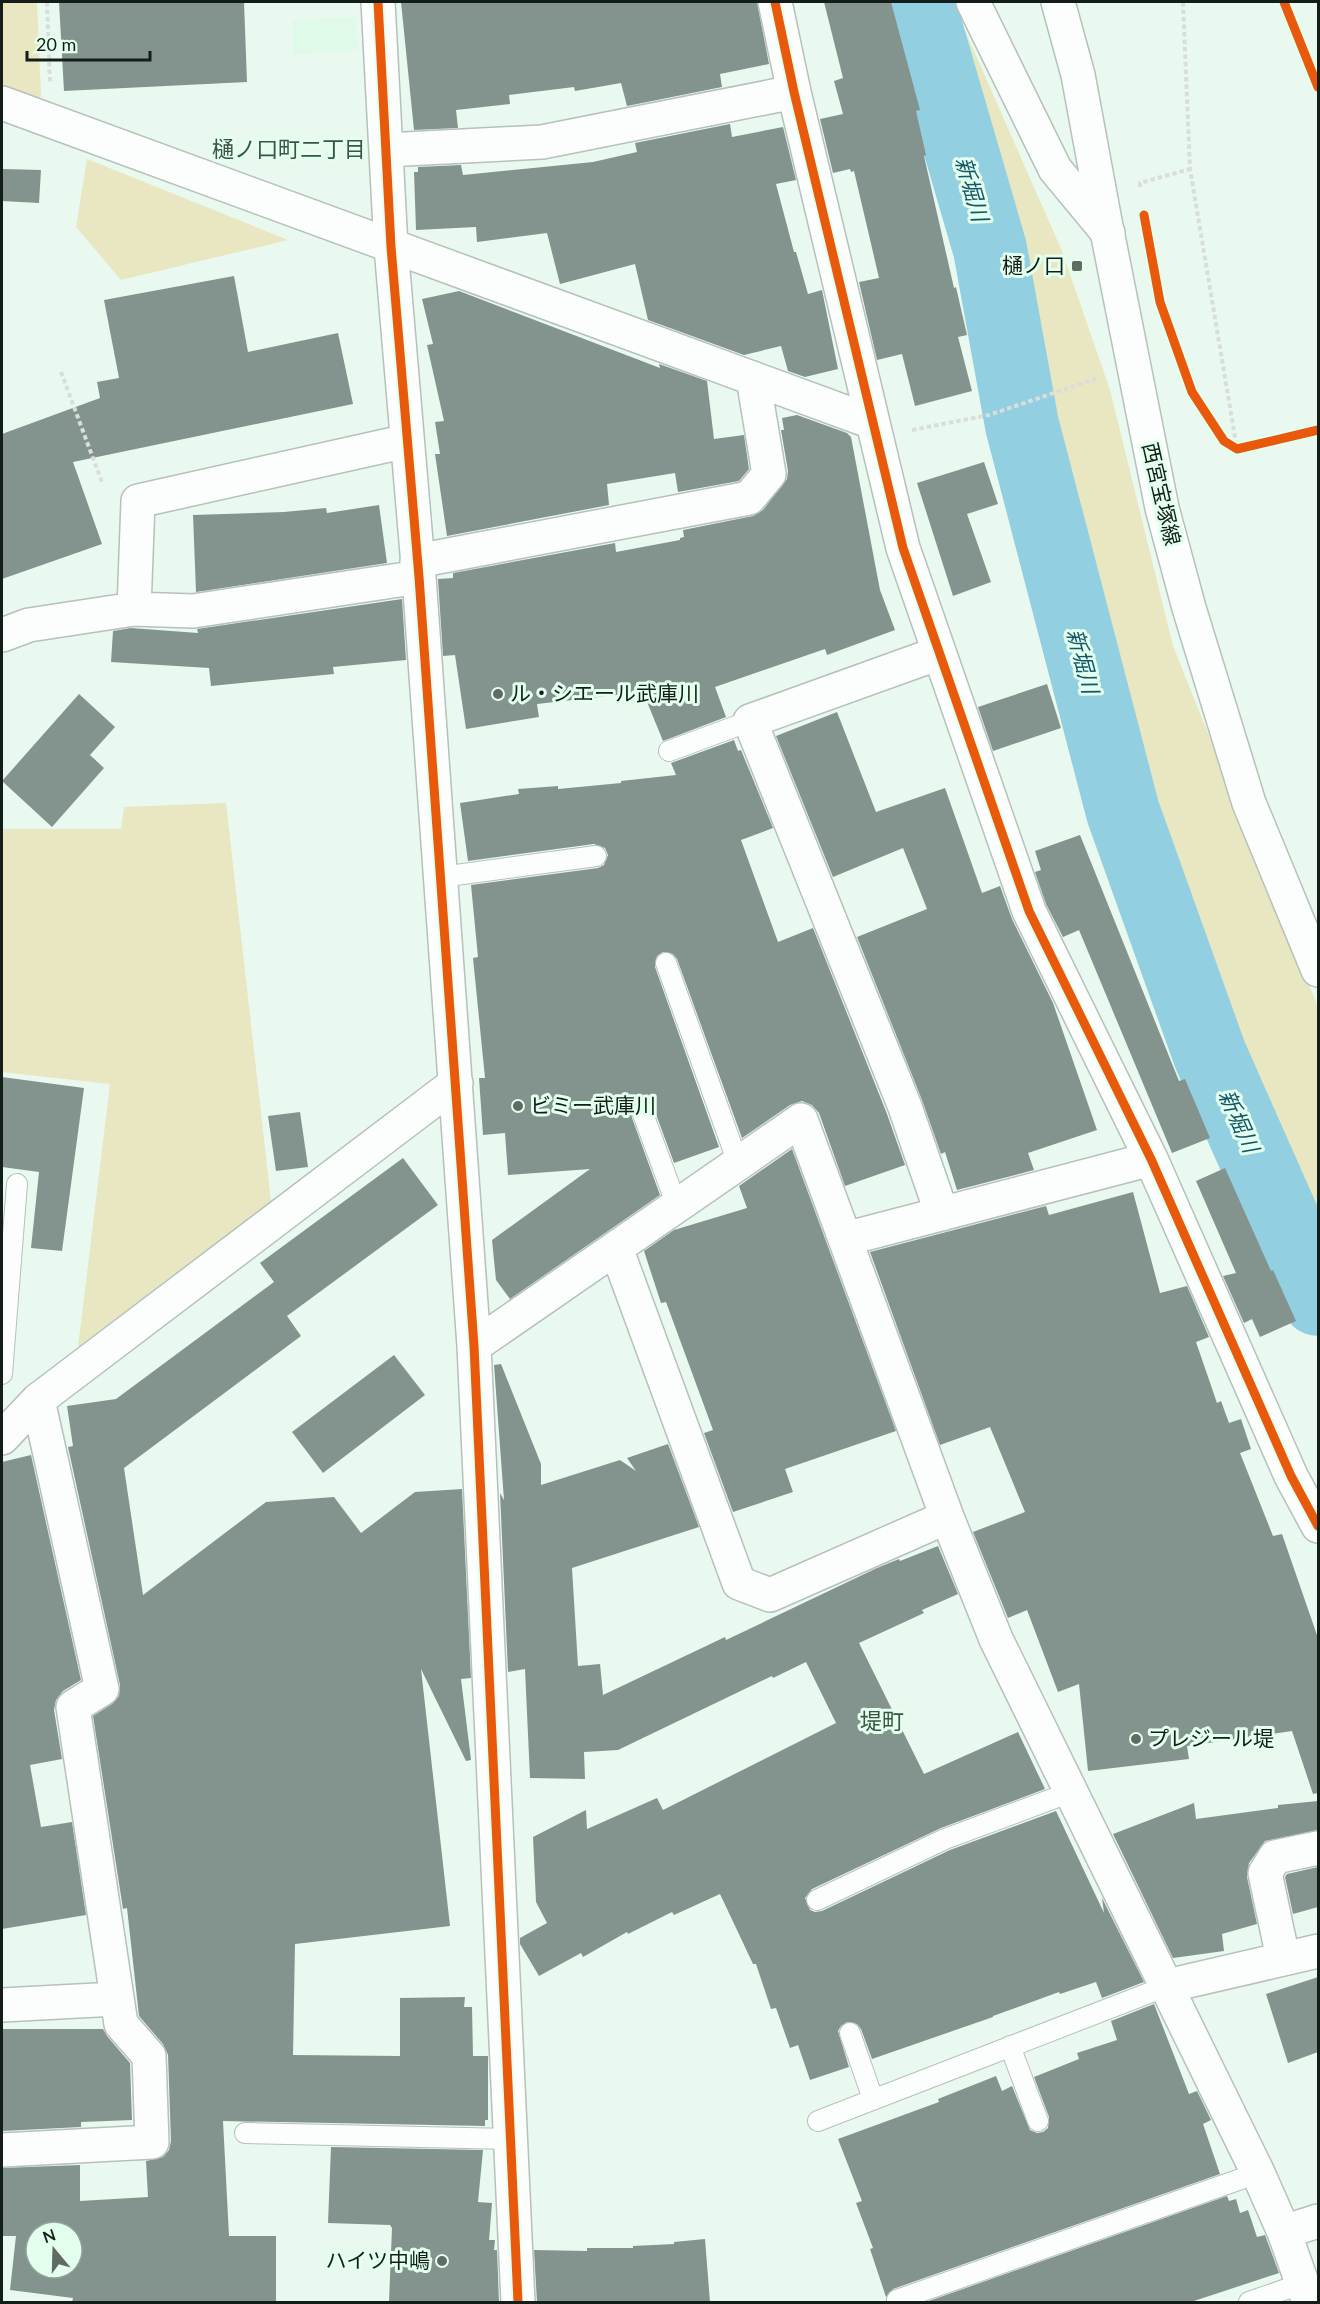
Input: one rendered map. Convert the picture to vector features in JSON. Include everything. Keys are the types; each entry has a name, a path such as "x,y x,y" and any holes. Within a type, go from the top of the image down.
{"street":[{"path":"378,2 391,247 418,569 474,1346 518,2302"},
{"path":"776,2 794,92 903,548 1029,911 1151,1159 1291,1476 1318,1526"},
{"path":"973,2 1054,169 1108,233"},
{"name":"西宮宝塚線","path":"1058,2 1078,75 1162,508 1189,608 1249,803 1318,970"},
{"path":"386,150 542,142 794,92"},
{"path":"2,103 753,378 874,429"},
{"path":"2,635 29,625 134,609 193,611 418,569 749,498 769,474 753,378"},
{"path":"134,609 138,501 407,441"},
{"path":"939,653 750,721 905,1107 942,1214"},
{"path":"2,1438 38,1400 456,1083"},
{"path":"474,1346 801,1120 948,1517 996,1639 1258,2173 1284,2232 1305,2293"},
{"path":"845,1239 1151,1159"},
{"path":"616,1248 739,1583 770,1595 948,1517"},
{"path":"2,2150 152,2142 149,2056 121,2024 73,1707 102,1689 38,1400"},
{"path":"1283,1958 1265,1873 1275,1857 1318,1848"},
{"path":"1167,1986 1318,1951"},
{"path":"2,2005 116,1999"},
{"path":"1284,2232 1318,2221"}],"lane":[{"path":"669,751 750,721"},
{"path":"441,877 596,856"},
{"path":"666,963 738,1163"},
{"path":"643,1114 676,1206"},
{"path":"2,1374 17,1184"},
{"path":"817,1900 945,1839 1071,1792"},
{"path":"818,2121 1167,1986"},
{"path":"850,2033 873,2099"},
{"path":"1010,2046 1038,2121"},
{"path":"245,2133 511,2139"},
{"path":"897,2300 1258,2173"},
{"path":"1249,2302 1305,2293"}],"path":[{"path":"47,2 51,121"},
{"path":"1183,2 1190,169 1237,449"},
{"path":"1141,194 1140,183 1190,169"},
{"path":"1164,313 1192,392 1224,441 1237,449 1318,430"},
{"path":"61,372 106,494 138,501"},
{"path":"874,429 989,415 1102,377"}],"shaded area":[{"path":"2,2 37,2 41,96 35,102 2,90"},
{"path":"355,17 358,50 293,55 293,20"},
{"path":"959,17 1062,251 1110,390 1173,646 1318,1007 1318,1237 1218,1023 1137,781 1035,408 938,25"},
{"path":"87,159 288,240 121,280 76,227"},
{"path":"226,803 271,1201 78,1347 110,1084 2,1072 2,829 121,829 124,807"}],"building":[{"path":"59,2 244,2 247,82 64,91"},
{"path":"401,2 757,2 769,64 720,74 722,87 627,106 621,83 575,91 574,87 509,95 510,104 456,110 458,128 414,130"},
{"path":"824,2 891,2 920,110 916,111 926,155 924,156 967,335 958,337 972,391 915,406 902,354 877,360 859,282 879,278 854,171 851,172 850,169 833,173 820,119 843,114 834,81 843,78"},
{"path":"730,124 732,137 783,127 796,180 776,184 808,294 822,290 838,369 805,377 788,371 781,346 744,355 648,320 635,264 560,284 547,233 477,242 476,227 416,230 414,172 418,172 418,167 461,165 463,175 593,162 637,152 635,143"},
{"path":"2,169 41,170 39,203 2,201"},
{"path":"234,276 248,352 338,333 353,404 73,462 102,544 2,579 2,434 100,398 97,382 119,378 104,300"},
{"path":"459,291 660,368 659,364 707,381 714,439 744,435 749,469 739,481 678,492 675,473 607,484 609,505 447,536 435,454 440,454 435,422 444,421 427,345 433,344 422,299"},
{"path":"797,415 847,433 851,437 880,590 895,630 827,655 825,649 715,687 726,717 663,741 643,692 537,704 539,717 466,729 455,655 443,656 438,579 453,578 453,573 615,543 616,552 680,540 684,537 683,530 753,516 763,510 787,479 788,471 781,430 784,430 782,418"},
{"path":"984,462 998,504 967,514 991,582 953,596 917,483"},
{"path":"379,505 387,563 196,592 193,515 326,508 327,513"},
{"path":"402,599 406,660 333,667 334,674 211,686 209,668 111,662 113,631 131,628 198,633 197,629"},
{"path":"1047,684 1061,728 993,751 978,707"},
{"path":"79,694 115,727 90,755 104,768 52,827 2,781"},
{"path":"837,712 876,812 945,788 982,893 1000,886 1012,919 1053,1003 1097,1130 1028,1153 1034,1170 957,1190 945,1152 941,1154 857,937 927,909 903,848 833,877 776,736"},
{"path":"734,740 738,751 741,750 773,828 741,840 778,942 813,928 905,1165 845,1186 819,1113 812,1105 802,1101 790,1105 742,1138 677,959 673,954 663,952 657,956 655,967 719,1147 674,1163 654,1109 646,1102 634,1106 631,1111 632,1118 660,1195 510,1299 496,1280 492,1240 590,1169 508,1175 505,1133 483,1135 479,1078 485,1078 473,958 478,957 471,885 598,868 604,865 608,855 605,848 594,844 468,861 460,803 519,794 518,789 558,786 558,789 676,775 671,763"},
{"path":"1080,835 1179,1081 1185,1079 1210,1138 1172,1153 1079,930 1063,937 1046,904 1035,872 1041,870 1035,851"},
{"path":"2,1077 84,1088 62,1251 31,1248 39,1172 2,1167"},
{"path":"300,1112 308,1167 276,1171 268,1116"},
{"path":"792,1149 896,1431 785,1469 793,1492 733,1512 704,1433 713,1430 666,1302 661,1303 644,1251 674,1230 747,1208 739,1186"},
{"path":"403,1158 438,1205 287,1316 301,1336 124,1468 143,1595 266,1502 334,1497 361,1533 415,1492 462,1489 471,1678 461,1679 471,1760 466,1761 421,1669 450,1926 295,1944 293,2055 400,2056 400,1998 465,1997 464,2007 472,2007 473,2056 488,2056 488,2120 485,2120 485,2126 223,2121 229,2236 276,2236 276,2302 72,2302 73,2298 10,2290 16,2236 2,2236 2,2168 80,2165 80,2201 148,2197 146,2161 163,2157 169,2150 171,2141 168,2055 163,2044 139,2016 127,1908 123,1909 93,1716 112,1704 119,1696 120,1685 68,1447 73,1446 67,1406 116,1399 274,1282 260,1263"},
{"path":"1225,1168 1296,1321 1260,1337 1252,1319 1244,1323 1223,1276 1236,1273 1196,1181"},
{"path":"1133,1192 1160,1293 1187,1286 1209,1337 1196,1342 1217,1403 1221,1401 1229,1423 1241,1419 1251,1449 1240,1453 1273,1536 1282,1534 1318,1638 1318,1793 1313,1794 1292,1731 1187,1746 1189,1759 1088,1771 1079,1684 1058,1692 1027,1610 1008,1618 973,1532 1025,1512 990,1427 940,1445 870,1252 1046,1206 1049,1215"},
{"path":"394,1355 425,1395 323,1473 292,1432"},
{"path":"501,1364 541,1464 541,1485 620,1460 636,1471 627,1458 668,1444 699,1527 572,1568 578,1666 600,1664 603,1695 725,1637 726,1640 877,1568 938,1546 958,1594 922,1610 924,1613 859,1643 924,1774 1018,1732 1045,1789 941,1828 812,1889 805,1898 810,1910 822,1911 950,1850 1056,1811 1104,1913 1102,1898 1144,1982 1102,1998 1096,1982 1060,1994 1059,1992 872,2059 861,2029 857,2024 847,2022 838,2031 849,2067 810,2080 798,2045 790,2048 776,2008 771,2009 756,1964 753,1964 720,1894 674,1915 672,1912 628,1934 627,1932 583,1957 581,1953 539,1976 520,1944 520,1938 547,1923 536,1902 533,1837 586,1810 587,1829 657,1798 663,1810 836,1723 806,1662 618,1750 584,1752 585,1779 530,1778 525,1669 508,1672 500,1493 504,1500 494,1365"},
{"path":"31,1455 81,1680 63,1691 56,1700 54,1710 62,1759 30,1765 41,1827 72,1822 86,1915 2,1929 2,1462"},
{"path":"1318,1801 1318,1830 1265,1841 1249,1863 1247,1877 1257,1924 1222,1934 1224,1951 1173,1958 1113,1834 1194,1803 1196,1819 1278,1808 1278,1805"},
{"path":"1318,1867 1318,1907 1293,1914 1285,1877 1287,1874"},
{"path":"1318,1977 1318,2052 1288,2063 1266,1994"},
{"path":"1154,2004 1189,2094 1197,2091 1211,2120 1203,2124 1220,2174 893,2289 886,2297 870,2249 873,2248 856,2203 862,2201 838,2139 939,2102 938,2099 996,2076 1002,2091 1012,2086 1030,2130 1037,2133 1043,2132 1048,2128 1049,2117 1034,2077 1079,2059 1077,2053 1117,2040 1111,2021"},
{"path":"2,2029 103,2029 130,2063 132,2120 81,2122 81,2127 2,2131"},
{"path":"331,2147 483,2150 478,2202 492,2203 489,2240 495,2240 494,2250 497,2250 499,2302 389,2302 392,2228 390,2225 328,2223"},
{"path":"1227,2196 1229,2201 1236,2199 1240,2213 1248,2210 1257,2237 1265,2235 1279,2273 1191,2302 926,2302"},
{"path":"705,2239 710,2302 537,2302 534,2250 587,2251 587,2248 633,2248 633,2246 674,2244 674,2242"}],"waterway":[{"name":"新堀川","path":"918,2 990,249 1022,425 1123,812 1210,1055 1318,1299"}],"cycle path":[{"path":"378,2 391,247 419,577 474,1346 518,2302"},
{"path":"775,2 794,92 903,548 1029,911 1151,1159 1291,1476 1318,1526"},
{"path":"1284,2 1318,87"},
{"path":"1144,215 1160,302 1192,392 1224,441 1237,449 1318,430"}],"place":[{"name":"樋ノ口","path":"1077,266"},
{"name":"ル・シエール武庫川","path":"498,694"},
{"name":"ビミー武庫川","path":"518,1106"},
{"name":"プレジール堤","path":"1136,1739"},
{"name":"ハイツ中嶋","path":"442,2261"}],"district":[{"name":"樋ノ口町二丁目","path":"289,149"},
{"name":"堤町","path":"882,1721"}]}
